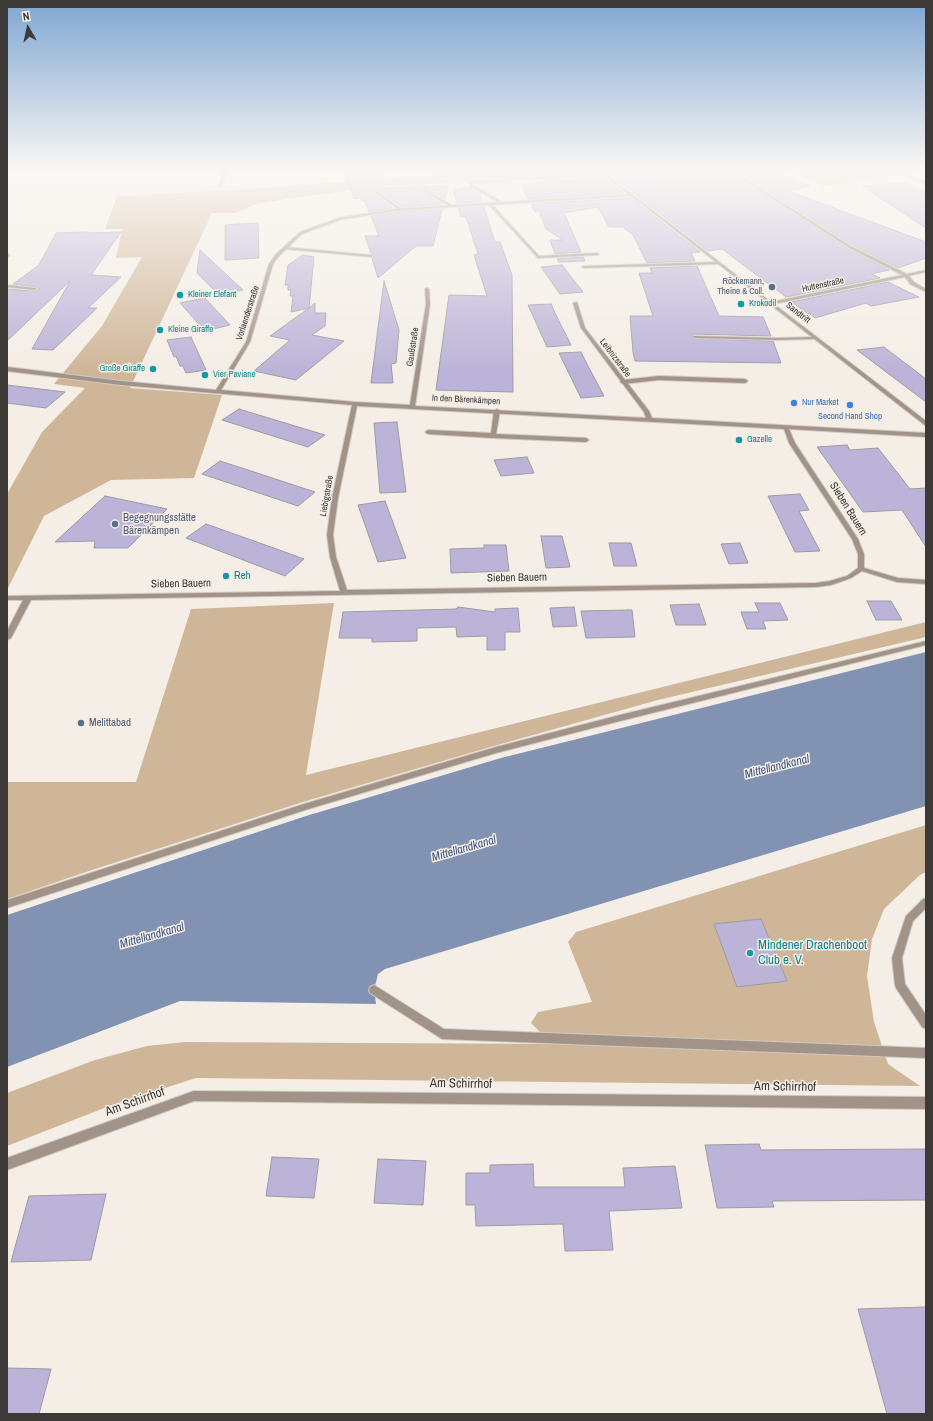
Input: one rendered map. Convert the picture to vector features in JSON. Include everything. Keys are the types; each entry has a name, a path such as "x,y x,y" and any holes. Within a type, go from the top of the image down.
{"street":[{"name":"Vorlaenderstraße","path":"218,391 248,342 271,264 277,255 295,238"},
{"path":"521,238 538,257 597,254"},
{"name":"Sandtrift","path":"687,238 926,424"},
{"path":"838,238 906,275 912,283 926,291"},
{"path":"285,248 371,256"},
{"path":"584,267 718,263"},
{"name":"Huttenstraße","path":"771,303 926,271"},
{"path":"7,286 35,289"},
{"name":"Gaußstraße","path":"412,407 428,304 427,290"},
{"name":"Leibnizstraße","path":"575,303 583,328 647,412 648,419"},
{"path":"695,337 777,339 814,338"},
{"name":"In den Bärenkämpen","path":"7,370 355,404 926,435"},
{"path":"623,382 658,378 745,381"},
{"name":"Liebigstraße","path":"344,591 333,557 330,535 335,498 355,404"},
{"path":"493,436 497,411"},
{"name":"Sieben Bauern","path":"7,598 344,591 816,585 849,577 861,569 861,554 855,538 792,443 786,428"},
{"path":"428,432 586,440"},
{"path":"861,569 897,580 926,582"},
{"path":"7,638 28,598"},
{"path":"7,904 304,807 496,750 926,643"},
{"path":"926,902 909,919 897,958 900,985 926,1024"},
{"path":"374,990 442,1034 926,1053"},
{"name":"Am Schirrhof","path":"7,1164 194,1096 926,1103"}],"shaded area":[{"path":"120,238 200,238 130,388 222,395 194,478 111,480 44,516 7,590 7,494 42,432 85,388 54,384 102,326 142,257 116,258"},
{"path":"334,603 306,775 926,622 926,637 658,700 494,746 303,802 7,899 7,782 136,782 191,609"},
{"path":"926,825 926,872 920,875 884,909 872,939 867,976 874,1022 888,1064 920,1086 196,1078 112,1105 7,1146 7,1093 95,1060 147,1046 185,1042 552,1044 531,1023 538,1012 592,1002 568,942 576,932"}],"water":[{"name":"Mittellandkanal","path":"926,652 926,806 385,969 378,974 374,990 376,1004 180,1001 7,1067 7,915 306,816 501,758"}],"building":[{"path":"53,238 117,238 91,275 121,277 88,308 97,308 53,350 32,349 70,281 7,341 7,289 38,290 38,288 35,287 13,284 39,265"},
{"path":"225,238 258,238 259,258 225,260"},
{"path":"366,238 435,238 433,246 416,246 378,278 372,258 374,255 371,253"},
{"path":"473,238 494,238 495,242 500,242 512,275 513,392 436,390 449,295 487,296 474,255 478,254"},
{"path":"560,238 575,238 581,252 555,254 550,240 563,240"},
{"path":"635,238 683,238 700,252 691,253 695,261 647,263"},
{"path":"692,238 832,238 848,249 889,270 871,274 880,278 786,297 722,249 708,251"},
{"path":"842,238 916,238 926,242 926,258 898,268"},
{"path":"200,250 243,290 219,295 197,273"},
{"path":"303,255 314,257 309,308 291,312 293,296 290,296 291,290 288,290 288,285 285,285 288,265"},
{"path":"583,257 585,261 559,262 557,259"},
{"path":"562,265 583,292 560,294 541,267"},
{"path":"697,266 719,316 763,317 771,336 693,334 692,338 773,341 781,363 635,361 630,316 653,316 639,273 652,273 650,268"},
{"path":"384,281 399,330 396,363 391,364 393,383 371,383"},
{"path":"888,282 919,297 871,306 866,303 815,318 792,302"},
{"path":"205,298 230,325 205,331 180,303"},
{"path":"315,303 315,313 326,313 325,326 312,335 344,341 296,380 254,371 290,340 270,336"},
{"path":"551,304 571,345 547,347 528,305"},
{"path":"191,337 206,370 186,373 183,366 180,366 176,356 174,357 167,340"},
{"path":"884,347 926,379 926,402 857,350"},
{"path":"581,352 604,396 581,398 559,353"},
{"path":"7,385 65,392 46,408 7,403"},
{"path":"239,409 325,435 308,447 222,420"},
{"path":"397,422 406,492 380,493 374,423"},
{"path":"847,445 850,450 878,448 910,489 926,488 926,547 902,510 863,512 817,447"},
{"path":"527,457 534,473 501,476 494,460"},
{"path":"220,461 315,492 298,506 202,474"},
{"path":"800,494 809,510 799,511 820,551 795,552 768,496"},
{"path":"105,496 167,509 128,548 94,548 95,541 55,542"},
{"path":"385,501 406,558 378,562 358,505"},
{"path":"206,524 304,559 285,576 186,538"},
{"path":"541,536 562,536 570,567 546,568"},
{"path":"609,543 631,543 637,566 614,566"},
{"path":"740,543 748,563 729,564 721,544"},
{"path":"484,545 506,545 509,571 451,573 450,549 484,548"},
{"path":"867,601 891,601 902,620 876,620"},
{"path":"755,603 780,603 788,620 763,621 766,629 747,629 741,612 759,612"},
{"path":"699,604 706,625 676,625 670,605"},
{"path":"458,607 495,612 495,609 518,608 520,632 505,632 505,650 487,650 487,636 457,637 456,627 417,628 417,641 372,642 372,638 339,638 343,612 456,609"},
{"path":"574,607 577,626 553,627 550,608"},
{"path":"632,610 635,637 586,638 581,611"},
{"name":"Mindener Drachenboot Club e. V.","path":"761,919 787,981 737,987 714,924"},
{"path":"759,1144 761,1150 926,1149 926,1200 772,1201 774,1207 717,1208 705,1145"},
{"path":"272,1157 319,1159 314,1198 266,1196"},
{"path":"378,1159 426,1161 423,1205 374,1203"},
{"path":"533,1164 534,1187 625,1187 623,1168 675,1166 682,1208 609,1211 613,1250 565,1251 563,1224 476,1226 475,1205 466,1205 466,1173 490,1173 490,1165"},
{"path":"106,1194 91,1260 11,1262 29,1196"},
{"path":"926,1307 926,1414 887,1414 858,1309"},
{"path":"7,1368 51,1369 39,1414 7,1414"}],"place":[{"name":"Röckemann, Theine & Coll.","path":"772,287"},
{"name":"Kleiner Elefant","path":"180,295"},
{"name":"Krokodil","path":"741,304"},
{"name":"Kleine Giraffe","path":"160,330"},
{"name":"Große Giraffe","path":"153,369"},
{"name":"Vier Paviane","path":"205,375"},
{"name":"Nur Market","path":"794,403"},
{"name":"Second Hand Shop","path":"850,405"},
{"name":"Gazelle","path":"739,440"},
{"name":"Begegnungsstätte Bärenkämpen","path":"115,524"},
{"name":"Reh","path":"226,576"},
{"name":"Melittabad","path":"81,723"},
{"name":"Mindener Drachenboot Club e. V.","path":"750,953"}]}
